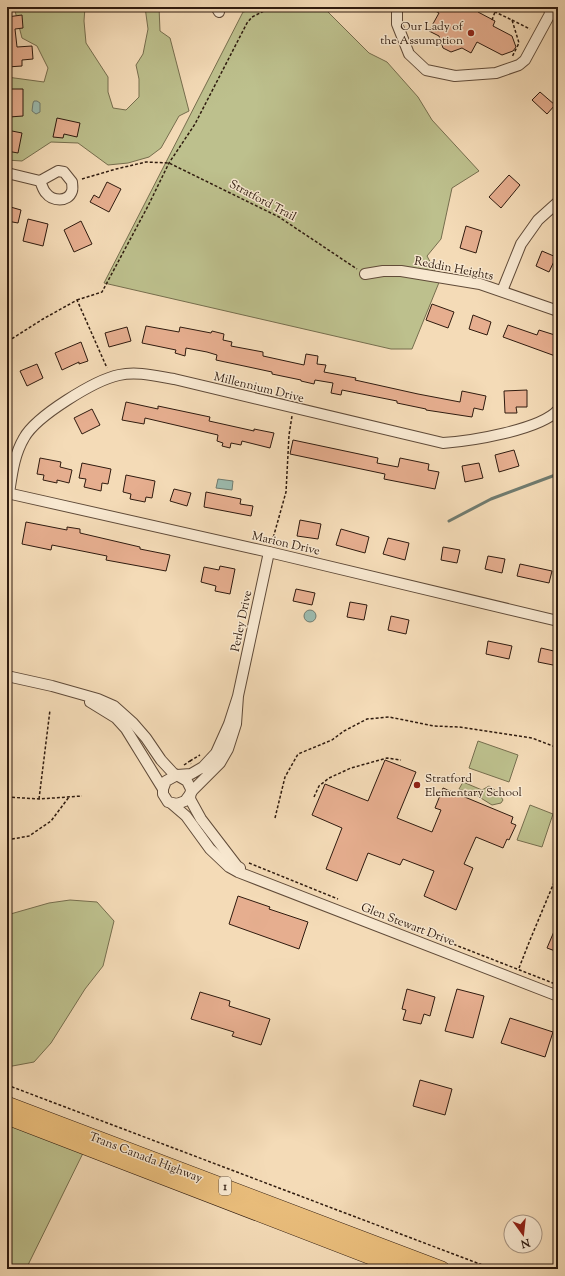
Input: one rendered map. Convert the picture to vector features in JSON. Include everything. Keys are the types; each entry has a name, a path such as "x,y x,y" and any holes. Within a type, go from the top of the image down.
{"highway":[{"name":"Trans Canada Highway","path":"7,1104 442,1269"},
{"name":"Trans Canada Highway","path":"7,1117 402,1269"}],"street":[{"path":"398,7 397,24 409,54 426,70 455,76 496,73 519,65 525,60 550,14 549,7"},
{"path":"7,173 40,181 58,171 64,172 72,182 72,192 68,197 61,200 52,199 45,192 40,181"},
{"path":"502,291 521,244 538,220 558,202"},
{"name":"Reddin Heights","path":"365,274 383,271 401,271 480,284 558,311"},
{"name":"Millennium Drive","path":"8,493 13,464 24,437 34,424 61,404 94,385 111,377 120,375 142,374 159,377 443,443 473,441 502,434 533,425 555,414 558,410"},
{"name":"Marion Drive","path":"8,493 269,552 558,621"},
{"name":"Perley Drive","path":"177,775 191,774 203,767 216,753 230,724 238,696 269,552"},
{"path":"7,676 52,686 98,699 114,706 133,723 146,738 172,773 187,781 191,789 185,802 181,804 172,804 165,798 163,789 126,729 116,718 78,694"},
{"name":"Perley Drive","path":"190,794 220,763 228,749 236,724 238,696"},
{"path":"163,789 166,781 177,775"},
{"name":"Glen Stewart Drive","path":"190,794 190,799 201,819 237,866 250,876"},
{"name":"Glen Stewart Drive","path":"172,804 186,816 210,849 229,867 238,872 558,996"}],"path":[{"path":"7,340 13,338 77,300 102,292 139,224 169,163 195,124 247,23 252,17 272,7"},
{"path":"492,20 498,7"},
{"path":"495,12 540,33"},
{"path":"506,70 518,43 512,20"},
{"name":"Stratford Trail","path":"72,182 146,162 169,163 279,217 365,274"},
{"path":"77,300 111,377"},
{"path":"269,552 286,492 289,435 293,408"},
{"path":"39,799 50,710"},
{"path":"275,818 285,777 298,754 332,740 344,730 367,719 389,717 434,726 458,727 532,738 558,748"},
{"path":"314,797 319,786 329,778 351,768 387,758 401,760"},
{"path":"7,797 39,799 82,796"},
{"path":"7,840 29,836 51,821 69,797"},
{"path":"259,868 340,900"},
{"path":"519,968 558,873"},
{"path":"431,936 558,984"},
{"path":"7,1085 493,1269"}],"green space":[{"path":"14,7 85,7 84,21 86,43 108,77 108,92 113,108 126,110 139,97 139,79 136,65 143,54 148,29 145,7 159,7 160,31 170,38 189,111 179,116 161,148 149,157 128,163 108,165 78,143 51,142 22,161 7,160 7,77 44,82 48,68 37,46 22,38"},
{"path":"323,7 369,53 387,62 418,97 432,120 479,171 452,188 441,239 427,256 440,280 412,349 391,349 104,283 243,12 262,8 280,9"},
{"path":"478,741 518,755 509,782 469,768"},
{"path":"463,782 482,790 489,786 498,792 503,800 501,803 492,805 476,795 459,789"},
{"path":"530,805 553,814 542,847 517,840"},
{"path":"70,900 97,902 114,921 103,966 85,989 51,1043 34,1062 7,1067 7,915 49,903"},
{"path":"7,1114 87,1145 26,1269 7,1269"}],"shaded area":[{"path":"34,101 40,103 40,112 36,114 32,111"},
{"path":"218,479 233,481 232,490 216,488"},
{"path":"308,610 312,610 316,616 312,622 308,622 304,618 304,614"}],"building":[{"name":"Our Lady of the Assumption","path":"428,7 481,7 478,12 495,21 493,26 512,36 516,47 513,51 502,55 477,42 471,53 462,48 451,52 443,48 439,36 429,31 439,13"},
{"path":"22,15 23,28 15,29 17,47 32,46 33,59 22,60 22,66 7,67 7,17"},
{"path":"9,89 23,89 23,116 9,117"},
{"path":"540,92 555,105 547,114 532,100"},
{"path":"57,118 80,123 77,137 64,134 63,138 53,137"},
{"path":"7,130 22,133 18,153 7,151"},
{"path":"509,175 520,185 501,208 489,197"},
{"path":"107,182 121,189 109,212 90,202 94,195 99,198"},
{"path":"7,206 21,210 18,223 7,221"},
{"path":"28,219 48,224 43,246 23,241"},
{"path":"81,221 92,244 74,252 64,230"},
{"path":"466,226 482,231 476,253 460,248"},
{"path":"542,251 556,257 549,272 536,266"},
{"path":"432,304 454,312 448,328 426,320"},
{"path":"473,315 491,322 487,335 469,329"},
{"path":"508,325 537,335 539,330 558,336 558,357 503,337"},
{"path":"146,326 179,332 180,327 211,333 212,331 224,334 223,340 232,342 231,346 263,352 263,356 304,365 306,354 318,356 317,364 326,365 324,372 356,378 355,380 418,394 460,402 462,391 486,396 483,410 474,408 472,417 426,410 397,403 397,401 342,390 341,395 331,393 333,383 315,380 314,384 272,374 272,372 216,360 217,355 207,352 186,348 185,356 175,353 176,350 142,343"},
{"path":"127,327 131,341 109,347 105,333"},
{"path":"81,342 88,361 79,364 79,362 62,370 55,353"},
{"path":"37,364 43,378 27,386 20,371"},
{"path":"527,390 527,407 516,407 517,413 505,413 504,391"},
{"path":"126,402 158,409 158,406 210,417 209,421 254,431 254,429 274,433 270,448 242,441 241,445 231,443 230,448 222,446 223,443 217,441 218,435 145,418 144,424 122,420"},
{"path":"92,409 100,425 82,434 74,418"},
{"path":"293,440 378,458 377,463 398,467 400,458 429,464 428,470 439,472 435,489 384,479 385,474 290,454"},
{"path":"514,450 519,466 499,472 495,455"},
{"path":"40,458 61,462 60,467 72,470 69,483 57,480 57,483 43,480 44,475 37,474"},
{"path":"82,463 111,469 108,484 102,483 101,491 84,487 86,479 79,478"},
{"path":"479,463 483,478 465,482 462,466"},
{"path":"126,475 155,481 152,498 146,497 145,502 130,499 131,494 123,492"},
{"path":"174,489 191,493 187,506 170,501"},
{"path":"206,492 241,499 240,504 253,506 251,516 204,507"},
{"path":"300,520 321,524 318,539 297,536"},
{"path":"26,522 67,530 67,527 80,529 80,533 140,547 140,549 170,555 166,571 106,560 107,556 52,545 51,550 22,544"},
{"path":"341,529 369,537 365,553 336,545"},
{"path":"388,538 409,543 405,560 383,554"},
{"path":"443,547 460,550 457,563 441,560"},
{"path":"488,556 505,559 502,573 485,569"},
{"path":"520,564 552,571 549,583 517,576"},
{"path":"220,566 235,569 230,594 215,591 216,586 201,582 204,567 219,570"},
{"path":"296,589 315,593 312,605 293,601"},
{"path":"350,602 367,605 364,620 347,617"},
{"path":"391,616 409,620 406,634 388,630"},
{"path":"488,641 512,646 509,659 486,654"},
{"path":"541,648 558,652 558,666 538,662"},
{"path":"385,760 416,772 397,818 432,832 441,810 435,808 443,788 513,817 511,823 516,825 509,840 507,839 503,848 476,837 464,864 473,868 456,910 424,896 434,871 403,859 400,865 368,853 357,881 326,869 342,828 312,815 325,784 368,801"},
{"path":"238,896 270,907 269,909 308,922 299,949 229,924"},
{"path":"558,922 558,952 547,948"},
{"path":"407,989 435,997 430,1016 424,1014 421,1024 403,1020 406,1010 402,1009"},
{"path":"457,989 484,996 473,1038 445,1031"},
{"path":"200,992 230,1001 229,1006 270,1019 261,1045 232,1036 234,1032 191,1019"},
{"path":"510,1018 553,1032 545,1057 501,1043"},
{"path":"420,1080 452,1089 445,1115 413,1106"}],"waterway":[{"path":"449,521 491,499 558,474"}],"place":[{"name":"Our Lady of the Assumption","path":"471,33"},
{"name":"Stratford Elementary School","path":"417,785"}]}
